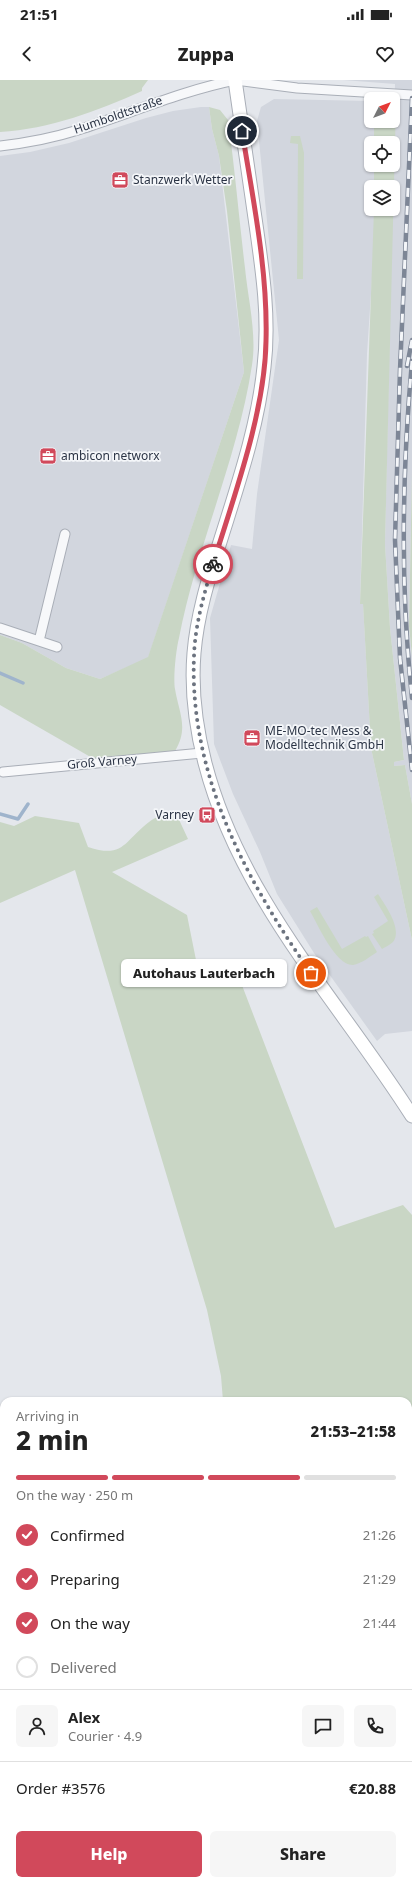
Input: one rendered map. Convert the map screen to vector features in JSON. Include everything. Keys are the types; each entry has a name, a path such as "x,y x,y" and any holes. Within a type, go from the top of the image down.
{"main road":[{"path":"235,80 261,264 266,342 262,384 250,438 206,590 196,637 193,683 198,730 202,753 213,791 224,821 274,918 412,1116"}],"street":[{"path":"235,80 291,88 412,95"},
{"name":"Humboldtstraße","path":"0,146 25,143 76,131 175,95 235,80"},
{"path":"39,641 65,534"},
{"path":"0,628 56,647"},
{"name":"Groß Varney","path":"3,772 202,753"}],"shaded area":[{"path":"343,80 412,80 412,472 409,626 412,656 412,804 405,765 394,766 394,762 404,760 390,628 385,544 392,216 400,216 400,180 393,180 393,172 400,172 400,136 394,136 394,128 400,128 400,92 395,92 395,84"},
{"path":"274,99 364,101 364,128 374,128 374,136 364,136 364,172 374,172 374,180 364,180 364,216 374,216 374,249 367,354 360,604 363,603 371,748 412,940 412,1031 385,1034 377,1041 314,953 277,894 260,852 233,794 214,744 210,618 231,545 252,549 257,494 279,340 257,121 261,107"},
{"path":"209,107 212,129 219,156 244,372 148,658 100,679 66,668 22,643 0,635 0,156 30,152 69,143 146,118 173,111"}],"green space":[{"path":"0,80 148,80 142,88 142,91 73,118 37,127 0,132"},
{"path":"209,107 220,110 228,120 233,157 246,280 253,329 252,365 246,400 196,569 178,643 174,678 182,720 179,743 175,751 94,759 0,705 0,635 22,643 66,668 100,679 148,657 244,372 227,211 219,156 212,129"},
{"path":"374,128 395,128 395,136 374,136"},
{"path":"291,136 300,136 304,153 303,279 297,279 298,144 290,143"},
{"path":"374,172 394,172 394,180 374,180"},
{"path":"374,216 393,216 385,544 390,628 404,760 394,762 394,766 405,765 412,804 412,940 371,748 363,604 360,604"},
{"path":"412,472 412,656 409,626"},
{"path":"175,811 188,839 112,872 187,915 199,975 204,985 240,980 335,1228 403,1205 412,1215 412,1397 223,1397 221,1376 207,1310 75,870 0,903 0,822 14,826 35,816 79,823 88,847 109,851 123,846 141,829 158,817"},
{"path":"378,894 392,917 396,931 396,937 393,942 382,949 372,934 374,933 373,931 388,921 374,897"},
{"path":"317,907 342,949 365,936 368,936 377,952 363,962 353,965 347,964 340,959 328,944 310,911"}],"waterway":[{"path":"0,673 23,683"},
{"path":"0,814 18,819 28,804"}],"railway":[{"path":"412,98 400,370 395,540 400,658 412,770"},
{"path":"407,366 412,340"},
{"path":"412,361 404,487 404,572 408,656 412,698"}],"way so far":[{"path":"213,564 200,615 194,654 193,683 200,745 213,791 224,821 241,856 274,918 286,938 311,973"}],"place":[{"name":"Stanzwerk Wetter","path":"120,180"},
{"name":"ambicon networx","path":"48,456"},
{"name":"ME-MO-tec Mess & Modelltechnik GmbH","path":"252,738"},
{"name":"Varney","path":"207,815"},
{"name":"Autohaus Lauterbach","path":"311,973"}],"route":[{"path":"213,564 250,438 262,384 266,342 264,285 242,131"}]}
